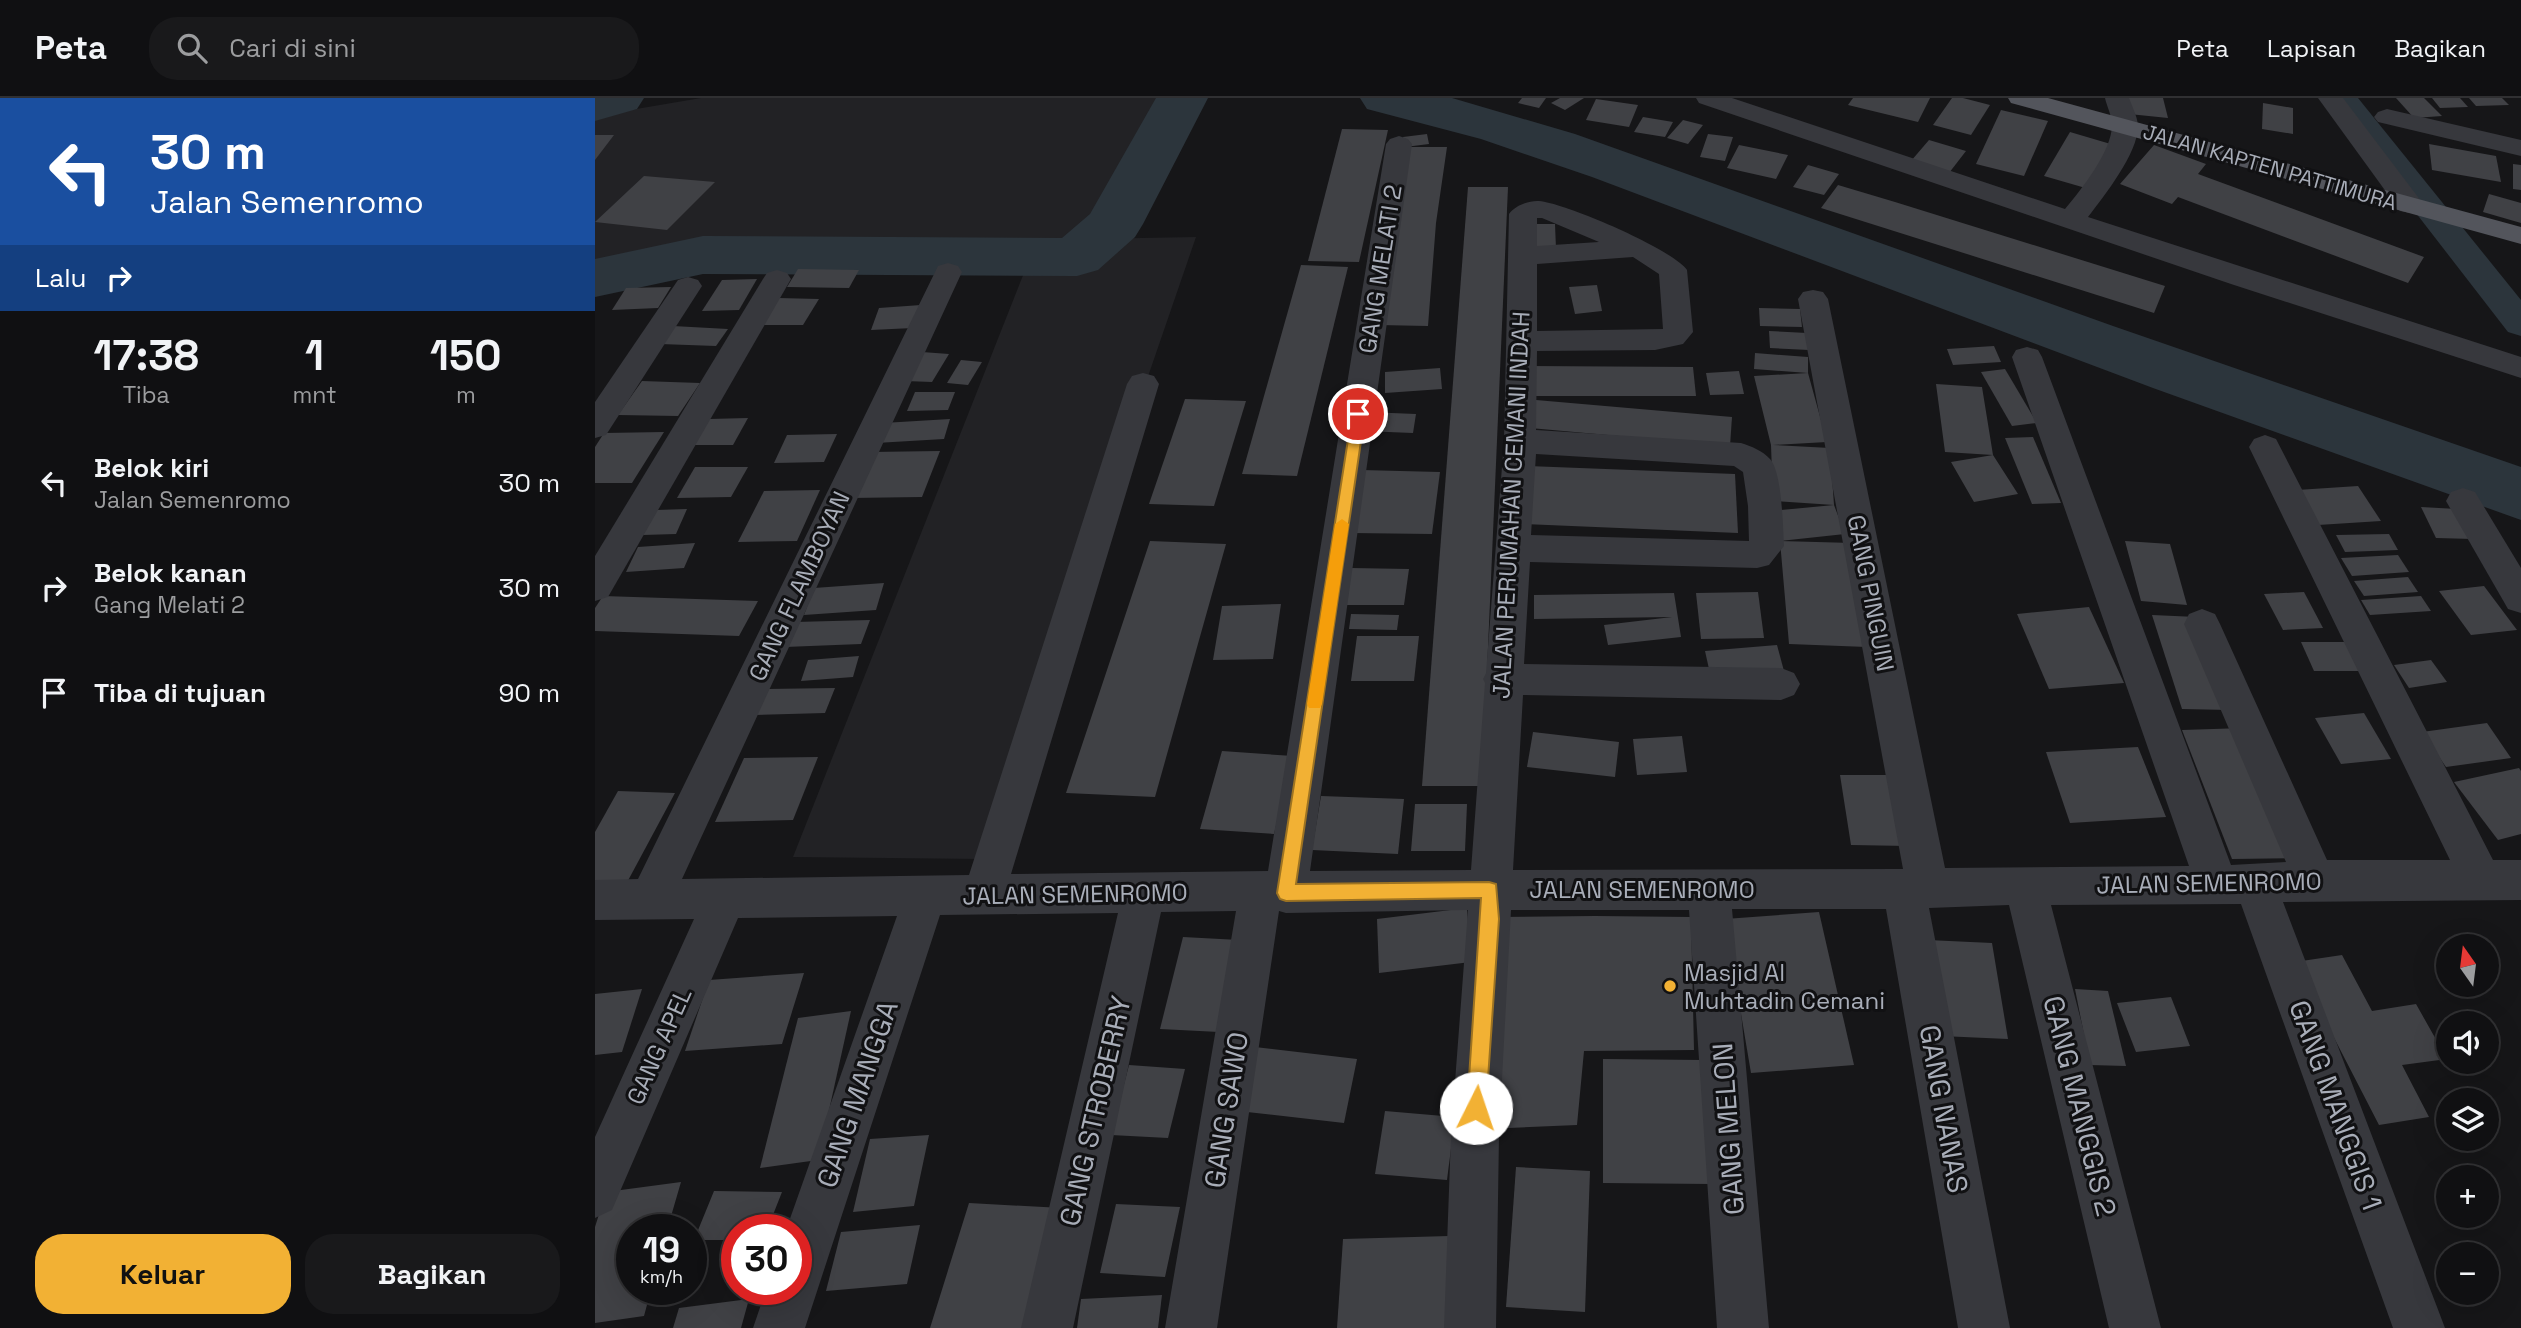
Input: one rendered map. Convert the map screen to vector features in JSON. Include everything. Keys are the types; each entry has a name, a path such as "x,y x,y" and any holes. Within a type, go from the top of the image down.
{"main road":[{"name":"JALAN KAPTEN PATTIMURA","path":"2019,98 2521,236"}],"street":[{"path":"1708,98 2521,368"},
{"path":"2070,220 2084,205 2112,161 2125,126 2117,98"},
{"path":"2330,98 2414,206"},
{"path":"2387,117 2521,148"},
{"name":"GANG MELATI 2","path":"1274,892 1399,144"},
{"name":"JALAN PERUMAHAN CEMANI INDAH","path":"1470,1328 1475,1135 1490,919 1489,890 1502,680 1520,441 1523,214 1535,209 1547,210 1638,248"},
{"path":"1522,341 1655,340 1672,337 1678,332 1673,270 1638,248 1523,256"},
{"name":"GANG FLAMBOYAN","path":"650,900 948,272"},
{"path":"595,587 777,279"},
{"path":"595,427 688,286"},
{"name":"GANG PINGUIN","path":"1813,299 1916,889"},
{"name":"GANG MANGGIS 1","path":"2027,357 2235,884 2419,1328"},
{"path":"984,894 1143,384"},
{"path":"1513,548 1757,555 1767,546 1765,506 1758,466 1741,455 1520,441"},
{"path":"2265,446 2509,885"},
{"path":"2463,501 2521,599"},
{"path":"2202,624 2315,880"},
{"path":"1502,680 1781,684"},
{"name":"JALAN SEMENROMO","path":"595,900 984,894 1709,888 1916,889 2025,885 2235,884 2315,880 2509,885"},
{"name":"GANG MANGGIS 2","path":"2025,885 2135,1328"},
{"name":"GANG MELON","path":"1709,888 1743,1328"},
{"name":"GANG NANAS","path":"1916,889 1984,1328"},
{"name":"GANG SAWO","path":"1191,1328 1274,892"},
{"name":"GANG STROBERRY","path":"1047,1328 1144,894"},
{"name":"GANG MANGGA","path":"812,1228 925,897"},
{"name":"GANG APEL","path":"595,1193 723,900"},
{"path":"779,1328 787,1305"}],"shaded area":[{"path":"701,98 1182,98 1087,239 1196,237 982,859 793,857 1035,245 822,239 674,249 626,270 595,276 595,116"}],"building":[{"path":"1522,98 1546,98 1539,108 1518,103"},
{"path":"1560,98 1584,98 1565,110 1551,103"},
{"path":"1853,98 1930,98 1918,122 1848,105"},
{"path":"1952,98 1990,105 1971,135 1933,125"},
{"path":"2126,98 2163,98 2168,118 2129,114"},
{"path":"2396,98 2424,98 2442,116 2414,118"},
{"path":"2432,98 2460,98 2468,107 2440,108"},
{"path":"2469,98 2502,98 2509,105 2476,106"},
{"path":"1596,99 1638,105 1629,127 1586,120"},
{"path":"2263,103 2293,108 2293,134 2262,129"},
{"path":"2001,110 2048,121 2024,176 1976,164"},
{"path":"1643,117 1673,122 1665,137 1634,132"},
{"path":"1683,120 1703,125 1688,144 1667,138"},
{"path":"1342,129 1388,130 1359,262 1308,261"},
{"path":"2070,132 2114,145 2089,189 2044,176"},
{"path":"1427,134 1429,144 1405,147 1403,137"},
{"path":"1708,134 1733,137 1725,161 1700,157"},
{"path":"595,135 614,135 595,160"},
{"path":"1929,140 1966,151 1949,173 1911,161"},
{"path":"2429,144 2496,156 2501,182 2432,170"},
{"path":"1739,145 1788,155 1776,179 1727,168"},
{"path":"2154,145 2206,164 2198,174 2424,257 2408,283 2178,197 2172,204 2120,184"},
{"path":"1405,147 1447,147 1436,223 1428,326 1379,325"},
{"path":"2513,164 2521,165 2521,190 2513,189"},
{"path":"1808,165 1839,174 1824,195 1793,187"},
{"path":"644,176 715,182 667,230 595,222"},
{"path":"1838,185 2165,286 2154,313 1821,208"},
{"path":"1468,187 1508,187 1482,786 1422,786"},
{"path":"2489,194 2521,203 2521,223 2483,212"},
{"path":"1528,224 1555,224 1556,249 1529,250"},
{"path":"1301,265 1348,267 1297,476 1242,474"},
{"path":"798,269 859,270 849,288 787,287"},
{"path":"757,279 739,310 702,311 722,280"},
{"path":"1597,285 1602,311 1575,314 1569,287"},
{"path":"671,287 658,308 612,310 626,288"},
{"path":"778,298 819,299 803,325 761,325"},
{"path":"921,305 913,328 871,330 879,308"},
{"path":"1759,308 1800,309 1802,327 1760,326"},
{"path":"673,326 728,329 716,346 660,344"},
{"path":"1769,331 1807,333 1809,350 1770,348"},
{"path":"1994,346 2001,362 1953,365 1947,349"},
{"path":"922,352 949,354 932,382 905,381"},
{"path":"1755,353 1808,357 1808,373 1754,369"},
{"path":"961,360 982,362 968,385 947,383"},
{"path":"1528,366 1693,367 1696,396 1527,396"},
{"path":"1440,368 1442,389 1385,393 1385,372"},
{"path":"2005,369 2037,423 2012,426 1981,372"},
{"path":"1739,371 1744,394 1710,395 1706,373"},
{"path":"1808,373 1827,442 1773,445 1830,448 1834,505 1773,501 1771,445 1754,376"},
{"path":"642,381 700,383 678,416 618,415"},
{"path":"1936,384 1982,387 1993,455 1945,452"},
{"path":"915,392 955,392 948,410 907,411"},
{"path":"1185,399 1246,401 1214,506 1149,504"},
{"path":"1536,400 1732,417 1730,446 1530,428"},
{"path":"1367,412 1416,414 1413,433 1363,431"},
{"path":"748,418 733,445 694,445 709,419"},
{"path":"950,419 944,439 876,443 883,423"},
{"path":"664,432 632,483 595,483 595,447 604,433"},
{"path":"837,434 824,462 774,463 787,435"},
{"path":"2033,437 2061,503 2032,504 2005,438"},
{"path":"940,451 922,497 850,498 870,452"},
{"path":"1993,455 2018,494 1974,502 1951,462"},
{"path":"1528,466 1735,474 1738,533 1523,524"},
{"path":"695,467 748,467 731,497 677,498"},
{"path":"1361,470 1440,472 1432,534 1351,533"},
{"path":"2358,486 2381,521 2318,525 2297,490"},
{"path":"820,490 797,541 738,542 764,491"},
{"path":"1834,505 1845,534 1780,541 1771,511"},
{"path":"2421,507 2457,509 2473,539 2436,538"},
{"path":"687,509 676,534 643,535 656,510"},
{"path":"2389,534 2398,550 2345,552 2336,535"},
{"path":"1150,541 1226,544 1155,797 1066,793"},
{"path":"1780,541 1853,543 1867,647 1789,644"},
{"path":"2125,541 2170,544 2187,605 2141,601"},
{"path":"695,543 684,568 626,572 638,547"},
{"path":"2398,555 2409,572 2352,576 2341,558"},
{"path":"1351,568 1409,569 1404,605 1346,605"},
{"path":"2408,577 2418,592 2364,596 2354,581"},
{"path":"884,583 876,610 804,615 814,588"},
{"path":"2484,586 2517,630 2471,635 2439,591"},
{"path":"1758,592 1764,638 1701,639 1696,593"},
{"path":"2304,592 2323,628 2283,630 2264,594"},
{"path":"1674,593 1681,637 1608,645 1604,625 1672,617 1534,619 1534,595"},
{"path":"603,596 758,601 739,636 595,631 595,608"},
{"path":"2421,596 2431,611 2370,615 2361,600"},
{"path":"1281,604 1273,659 1213,660 1222,606"},
{"path":"2089,607 2124,683 2049,689 2017,614"},
{"path":"1351,614 1399,615 1397,630 1349,629"},
{"path":"2152,615 2197,617 2229,710 2182,709"},
{"path":"870,620 861,644 785,647 795,622"},
{"path":"1357,636 1419,636 1414,681 1351,681"},
{"path":"2301,642 2348,642 2362,671 2314,671"},
{"path":"1777,645 1784,671 1711,678 1705,651"},
{"path":"859,656 853,677 801,681 808,660"},
{"path":"2431,660 2447,682 2409,688 2394,665"},
{"path":"835,688 825,713 754,715 766,689"},
{"path":"2364,713 2391,759 2341,764 2315,718"},
{"path":"2487,723 2511,758 2446,767 2422,732"},
{"path":"2244,728 2299,858 2232,859 2182,730"},
{"path":"1533,732 1619,742 1615,777 1527,767"},
{"path":"1682,736 1687,772 1637,775 1633,739"},
{"path":"2138,747 2166,817 2070,823 2046,752"},
{"path":"1222,751 1293,756 1274,834 1200,829"},
{"path":"818,757 793,820 715,822 744,758"},
{"path":"2519,768 2521,834 2498,840 2454,782"},
{"path":"1840,775 1895,775 1908,846 1851,845"},
{"path":"618,791 675,793 624,888 595,887 595,832"},
{"path":"1321,796 1404,799 1398,854 1312,850"},
{"path":"1415,804 1467,804 1465,851 1411,851"},
{"path":"1467,908 1471,962 1379,973 1377,919"},
{"path":"1819,912 1854,1065 1751,1073 1725,919"},
{"path":"1495,917 1691,917 1694,1050 1584,1051 1577,1125 1485,1129"},
{"path":"1183,937 1239,940 1219,1032 1160,1029"},
{"path":"1928,940 1992,943 2008,1039 1941,1036"},
{"path":"2342,955 2372,1011 2416,1004 2436,1039 2436,1060 2402,1065 2429,1117 2379,1125 2295,962"},
{"path":"804,973 782,1044 685,1051 709,980"},
{"path":"642,989 622,1052 595,1055 595,994"},
{"path":"2075,989 2108,991 2126,1066 2090,1065"},
{"path":"2171,997 2190,1046 2136,1052 2117,1003"},
{"path":"851,1011 818,1160 760,1168 798,1018"},
{"path":"1255,1047 1357,1059 1344,1123 1238,1111"},
{"path":"1603,1059 1703,1060 1711,1184 1603,1183"},
{"path":"1129,1065 1185,1069 1168,1138 1111,1135"},
{"path":"1385,1111 1455,1117 1447,1180 1375,1174"},
{"path":"929,1135 914,1206 853,1212 870,1139"},
{"path":"1516,1167 1590,1171 1585,1312 1506,1307"},
{"path":"681,1182 672,1214 616,1214 616,1305 647,1305 644,1316 595,1323 595,1227 606,1192"},
{"path":"714,1191 782,1192 773,1214 721,1214 721,1240 707,1240 707,1214 705,1214"},
{"path":"969,1203 1062,1208 1029,1328 930,1328"},
{"path":"1116,1204 1180,1207 1165,1277 1100,1273"},
{"path":"920,1225 907,1284 826,1291 841,1232"},
{"path":"1449,1236 1446,1328 1337,1328 1343,1239"},
{"path":"1162,1295 1158,1328 1077,1328 1081,1299"},
{"path":"707,1304 747,1305 741,1328 673,1328 679,1308"}],"waterway":[{"path":"595,105 618,98"},
{"path":"595,278 703,255 1077,257 1114,224 1182,98"},
{"path":"1386,98 1500,128 1612,165 2091,341 2521,494"},
{"path":"2342,98 2521,324"}],"slow traffic":[{"path":"1315,704 1342,524"}],"place":[{"name":"Masjid Al Muhtadin Cemani","path":"1670,986"}],"route":[{"path":"1358,414 1286,893 1489,890 1490,919 1476,1108"}]}
